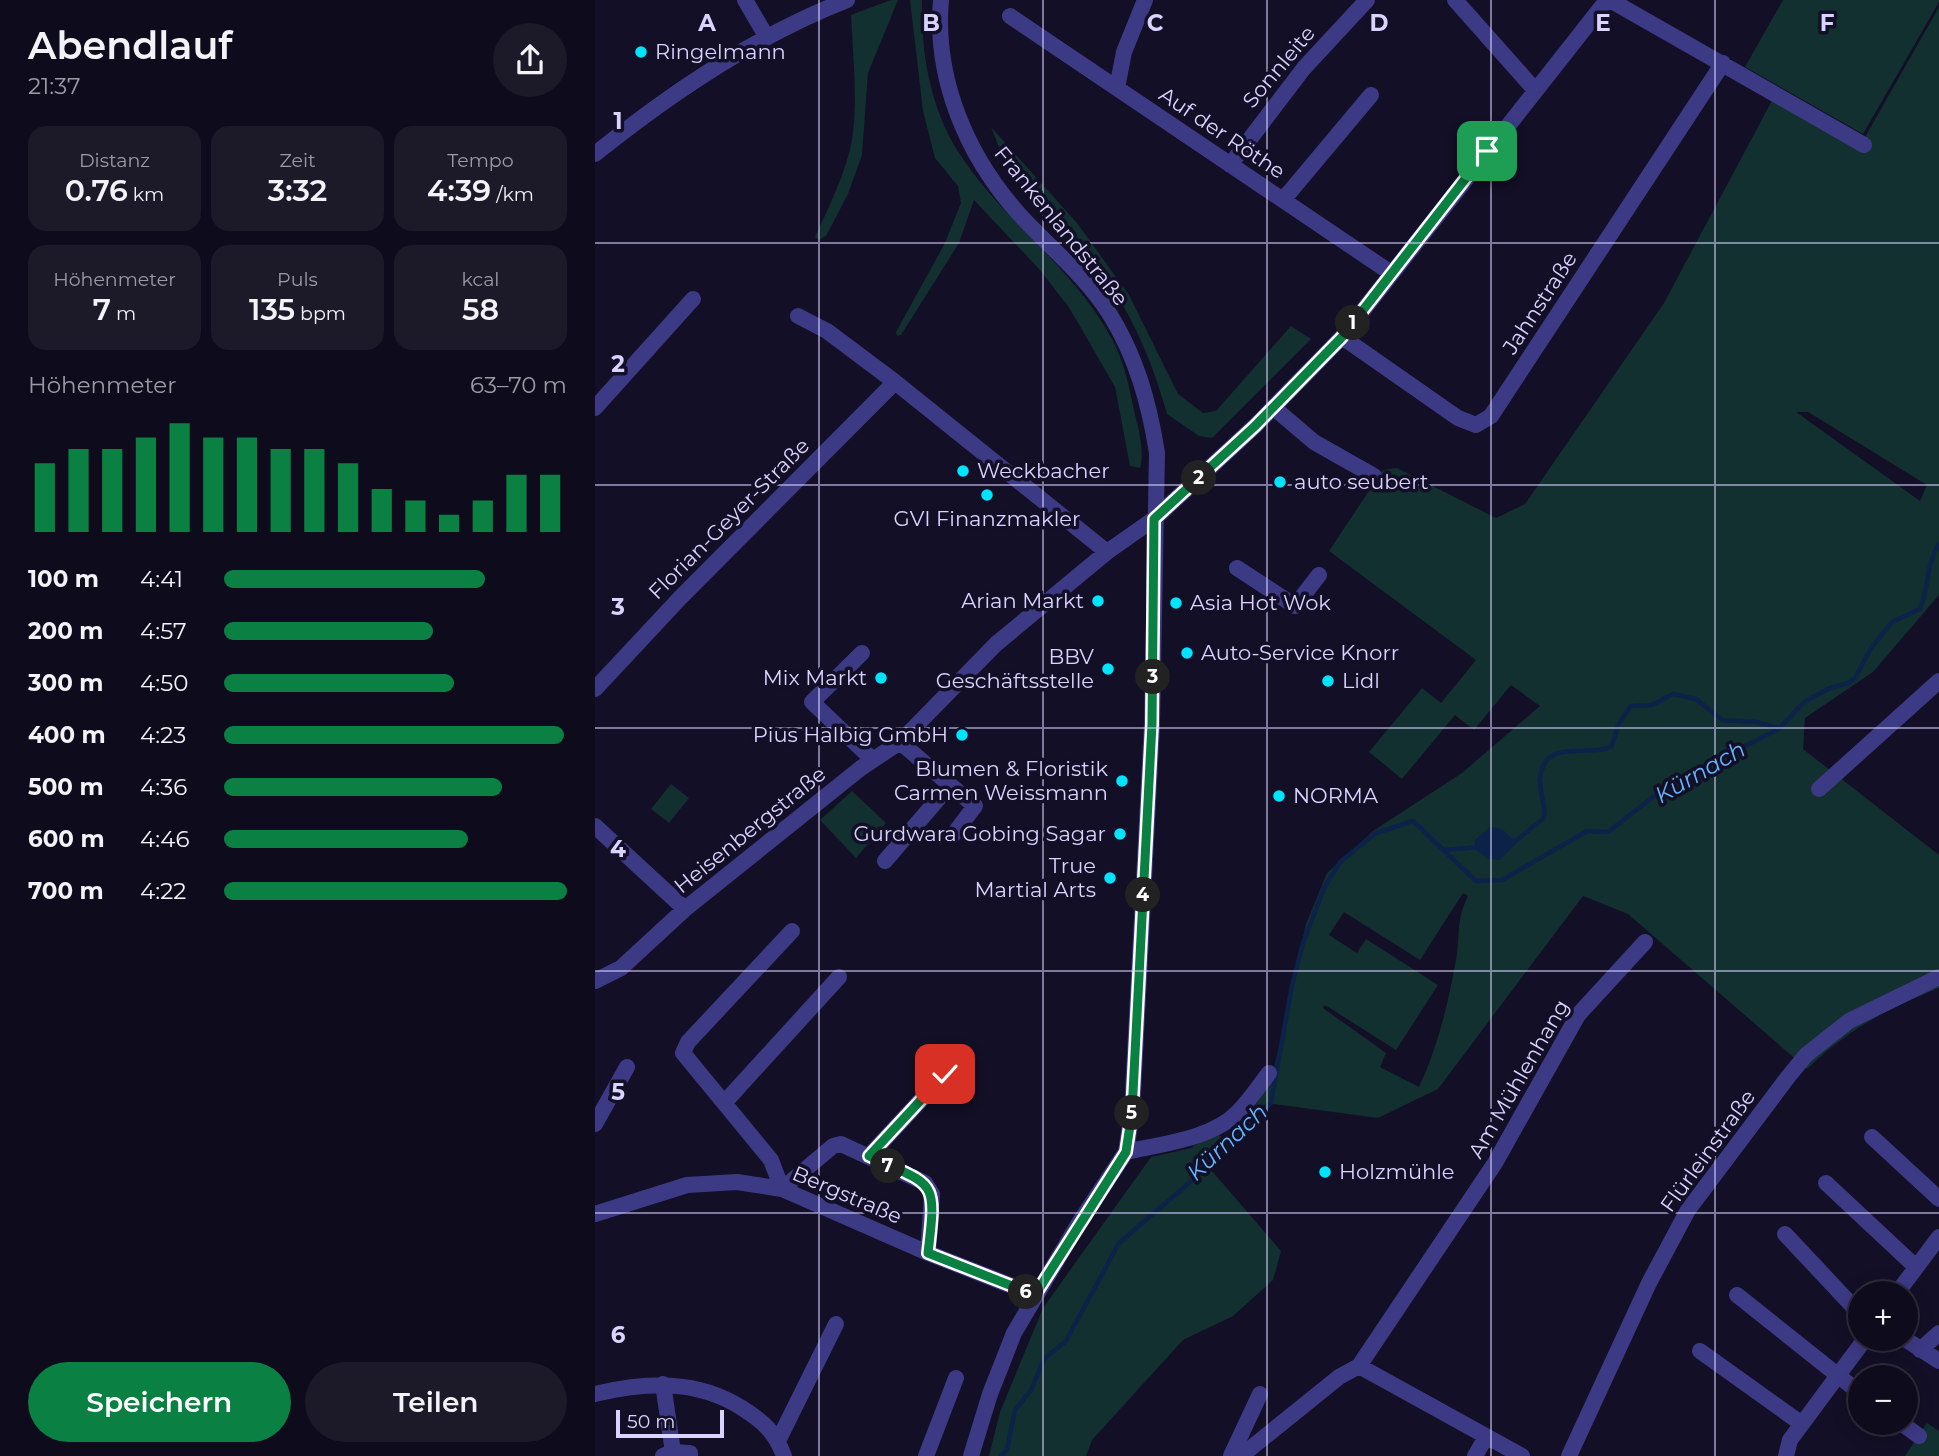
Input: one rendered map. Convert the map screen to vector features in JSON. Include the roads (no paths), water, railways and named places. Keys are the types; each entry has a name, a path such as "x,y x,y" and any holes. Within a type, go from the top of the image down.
{"street":[{"path":"745,0 766,36"},
{"path":"595,154 702,76 766,36 848,0"},
{"name":"Frankenlandstraße","path":"941,0 939,32 950,97 977,158 1019,214 1066,260 1108,312 1136,365 1151,413 1157,453 1152,724 1132,1112 1126,1152"},
{"path":"1117,88 1125,52 1145,0"},
{"name":"Sonnleite","path":"1230,165 1304,68 1367,0"},
{"path":"1455,0 1535,90"},
{"path":"1609,0 1864,145"},
{"name":"Heisenbergstraße","path":"595,981 621,968 685,909 872,759 900,741 996,644 1107,552 1154,519 1273,407 1342,337 1535,90 1609,0"},
{"name":"Auf der Röthe","path":"1010,16 1391,273"},
{"name":"Jahnstraße","path":"1342,337 1458,418 1476,425 1491,416 1723,63"},
{"path":"1283,200 1371,95"},
{"path":"595,408 693,299"},
{"path":"798,316 827,331 895,382 1107,552"},
{"name":"Florian-Geyer-Straße","path":"595,689 680,598 895,382"},
{"path":"1273,407 1314,442 1374,476"},
{"path":"1237,568 1295,606 1319,575"},
{"path":"862,653 812,702 872,759"},
{"path":"1819,789 1939,681"},
{"path":"900,741 975,806 953,835"},
{"path":"885,861 950,785"},
{"path":"595,826 685,909"},
{"path":"792,931 688,1042 683,1053 771,1160 782,1189 834,1146 841,1144 925,1183 932,1194 928,1253"},
{"name":"Am Mühlenhang","path":"1241,1456 1339,1377 1359,1366 1495,1163 1578,1015 1645,942"},
{"path":"725,1102 839,977"},
{"name":"Flürleinstraße","path":"1569,1456 1649,1283 1688,1210 1788,1077 1814,1048 1849,1021 1939,977"},
{"path":"595,1124 627,1067"},
{"path":"971,1456 1010,1342 1035,1295 1126,1152 1173,1141 1226,1122 1238,1113 1269,1073"},
{"path":"869,1156 945,1074"},
{"path":"1872,1138 1939,1199"},
{"name":"Bergstraße","path":"595,1214 687,1185 726,1181 782,1189 928,1253 1035,1295"},
{"path":"1826,1183 1916,1267"},
{"path":"1785,1234 1848,1301"},
{"path":"1906,1281 1939,1237"},
{"path":"1737,1296 1848,1384"},
{"path":"781,1448 836,1324"},
{"path":"1939,1334 1920,1350 1939,1361"},
{"path":"1700,1351 1802,1424"},
{"path":"1786,1456 1790,1440 1856,1351"},
{"path":"1359,1366 1522,1456"},
{"path":"926,1456 956,1378"},
{"path":"595,1394 663,1384 722,1395 768,1424 781,1448"},
{"path":"663,1384 668,1454 690,1453 690,1456"},
{"path":"1231,1456 1260,1394"},
{"path":"1475,1456 1486,1437"}],"water":[{"path":"1490,827 1502,829 1517,843 1500,860 1488,859 1474,848 1476,839"}],"waterway":[{"name":"Kürnach","path":"1001,1456 1007,1449 1015,1410 1031,1390 1044,1359 1066,1341 1119,1243 1189,1183 1271,1103 1292,985 1303,943 1324,888 1340,862 1376,833 1413,821 1476,881 1502,880 1587,831 1608,832 1671,783 1779,729 1804,702 1855,678 1871,648 1892,622 1920,609 1932,560 1939,544"},
{"name":"Kürnach","path":"1513,843 1544,818 1540,779 1543,766 1549,758 1568,751 1591,751 1612,746 1618,725 1631,706 1652,705 1673,694 1696,699 1722,720 1757,722 1778,728"},
{"name":"Kürnach","path":"1444,850 1480,847"}],"place":[{"name":"Ringelmann","path":"641,52"},
{"name":"Weckbacher","path":"963,471"},
{"name":"auto seubert","path":"1280,482"},
{"name":"GVI Finanzmakler","path":"987,495"},
{"name":"Arian Markt","path":"1098,601"},
{"name":"Asia Hot Wok","path":"1176,603"},
{"name":"Auto-Service Knorr","path":"1187,653"},
{"name":"BBV Geschäftsstelle","path":"1108,669"},
{"name":"Mix Markt","path":"881,678"},
{"name":"Lidl","path":"1328,681"},
{"name":"Pius Halbig GmbH","path":"962,735"},
{"name":"Blumen & Floristik Carmen Weissmann","path":"1122,781"},
{"name":"NORMA","path":"1279,796"},
{"name":"Gurdwara Gobing Sagar","path":"1120,834"},
{"name":"True Martial Arts","path":"1110,878"},
{"name":"Holzmühle","path":"1325,1172"}]}
